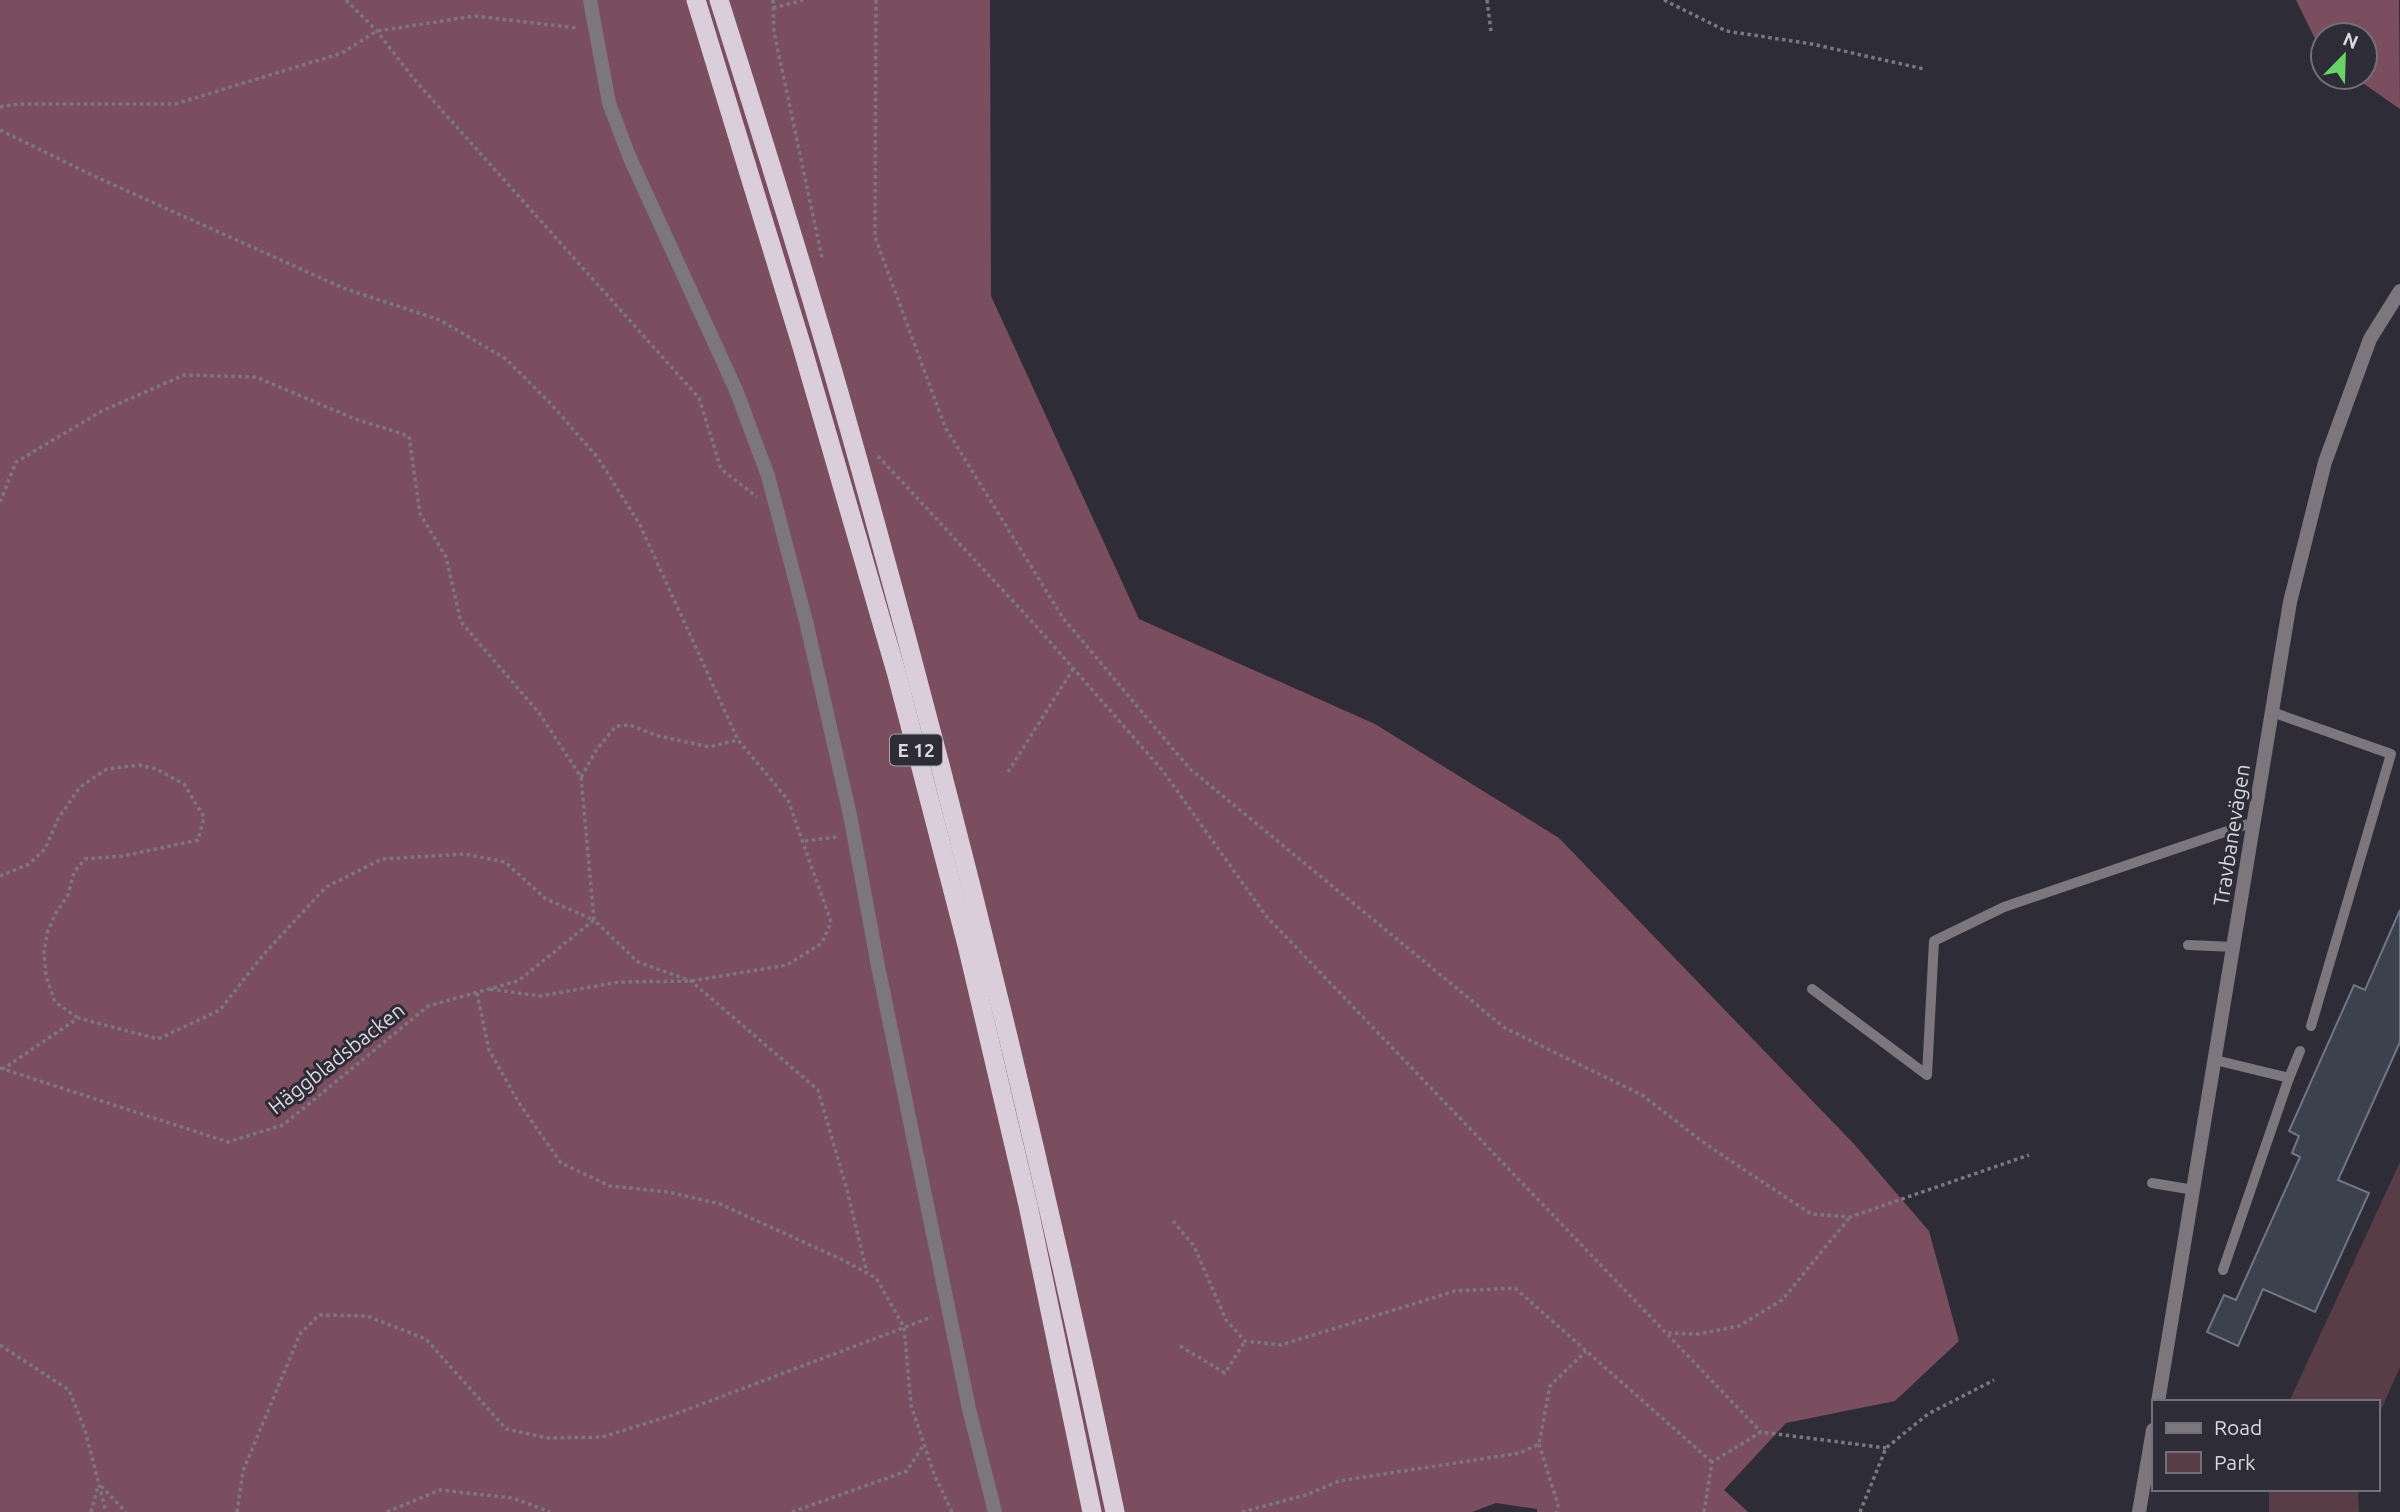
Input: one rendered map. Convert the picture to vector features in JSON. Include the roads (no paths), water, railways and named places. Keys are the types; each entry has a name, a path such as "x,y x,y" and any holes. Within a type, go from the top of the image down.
{"highway":[{"name":"E 12","path":"696,0 802,347 897,675 967,945 1028,1205 1092,1512"},
{"name":"E 12","path":"719,0 848,424 950,798 1035,1147 1115,1512"}],"street":[{"path":"590,0 609,103 635,167 736,390 768,476 806,621 854,835 878,966 969,1409 995,1512"},
{"name":"Travbanevägen","path":"2158,1400 2290,602 2325,461 2371,339 2400,291"},
{"path":"2140,1512 2152,1436"}],"lane":[{"path":"2272,712 2391,754 2311,1026"},
{"path":"1812,989 1927,1076 1934,941 2004,906 2254,822"},
{"path":"2188,945 2234,947"},
{"path":"2223,1270 2300,1051"},
{"path":"2215,1060 2289,1078"},
{"path":"2152,1183 2194,1190"}]}
